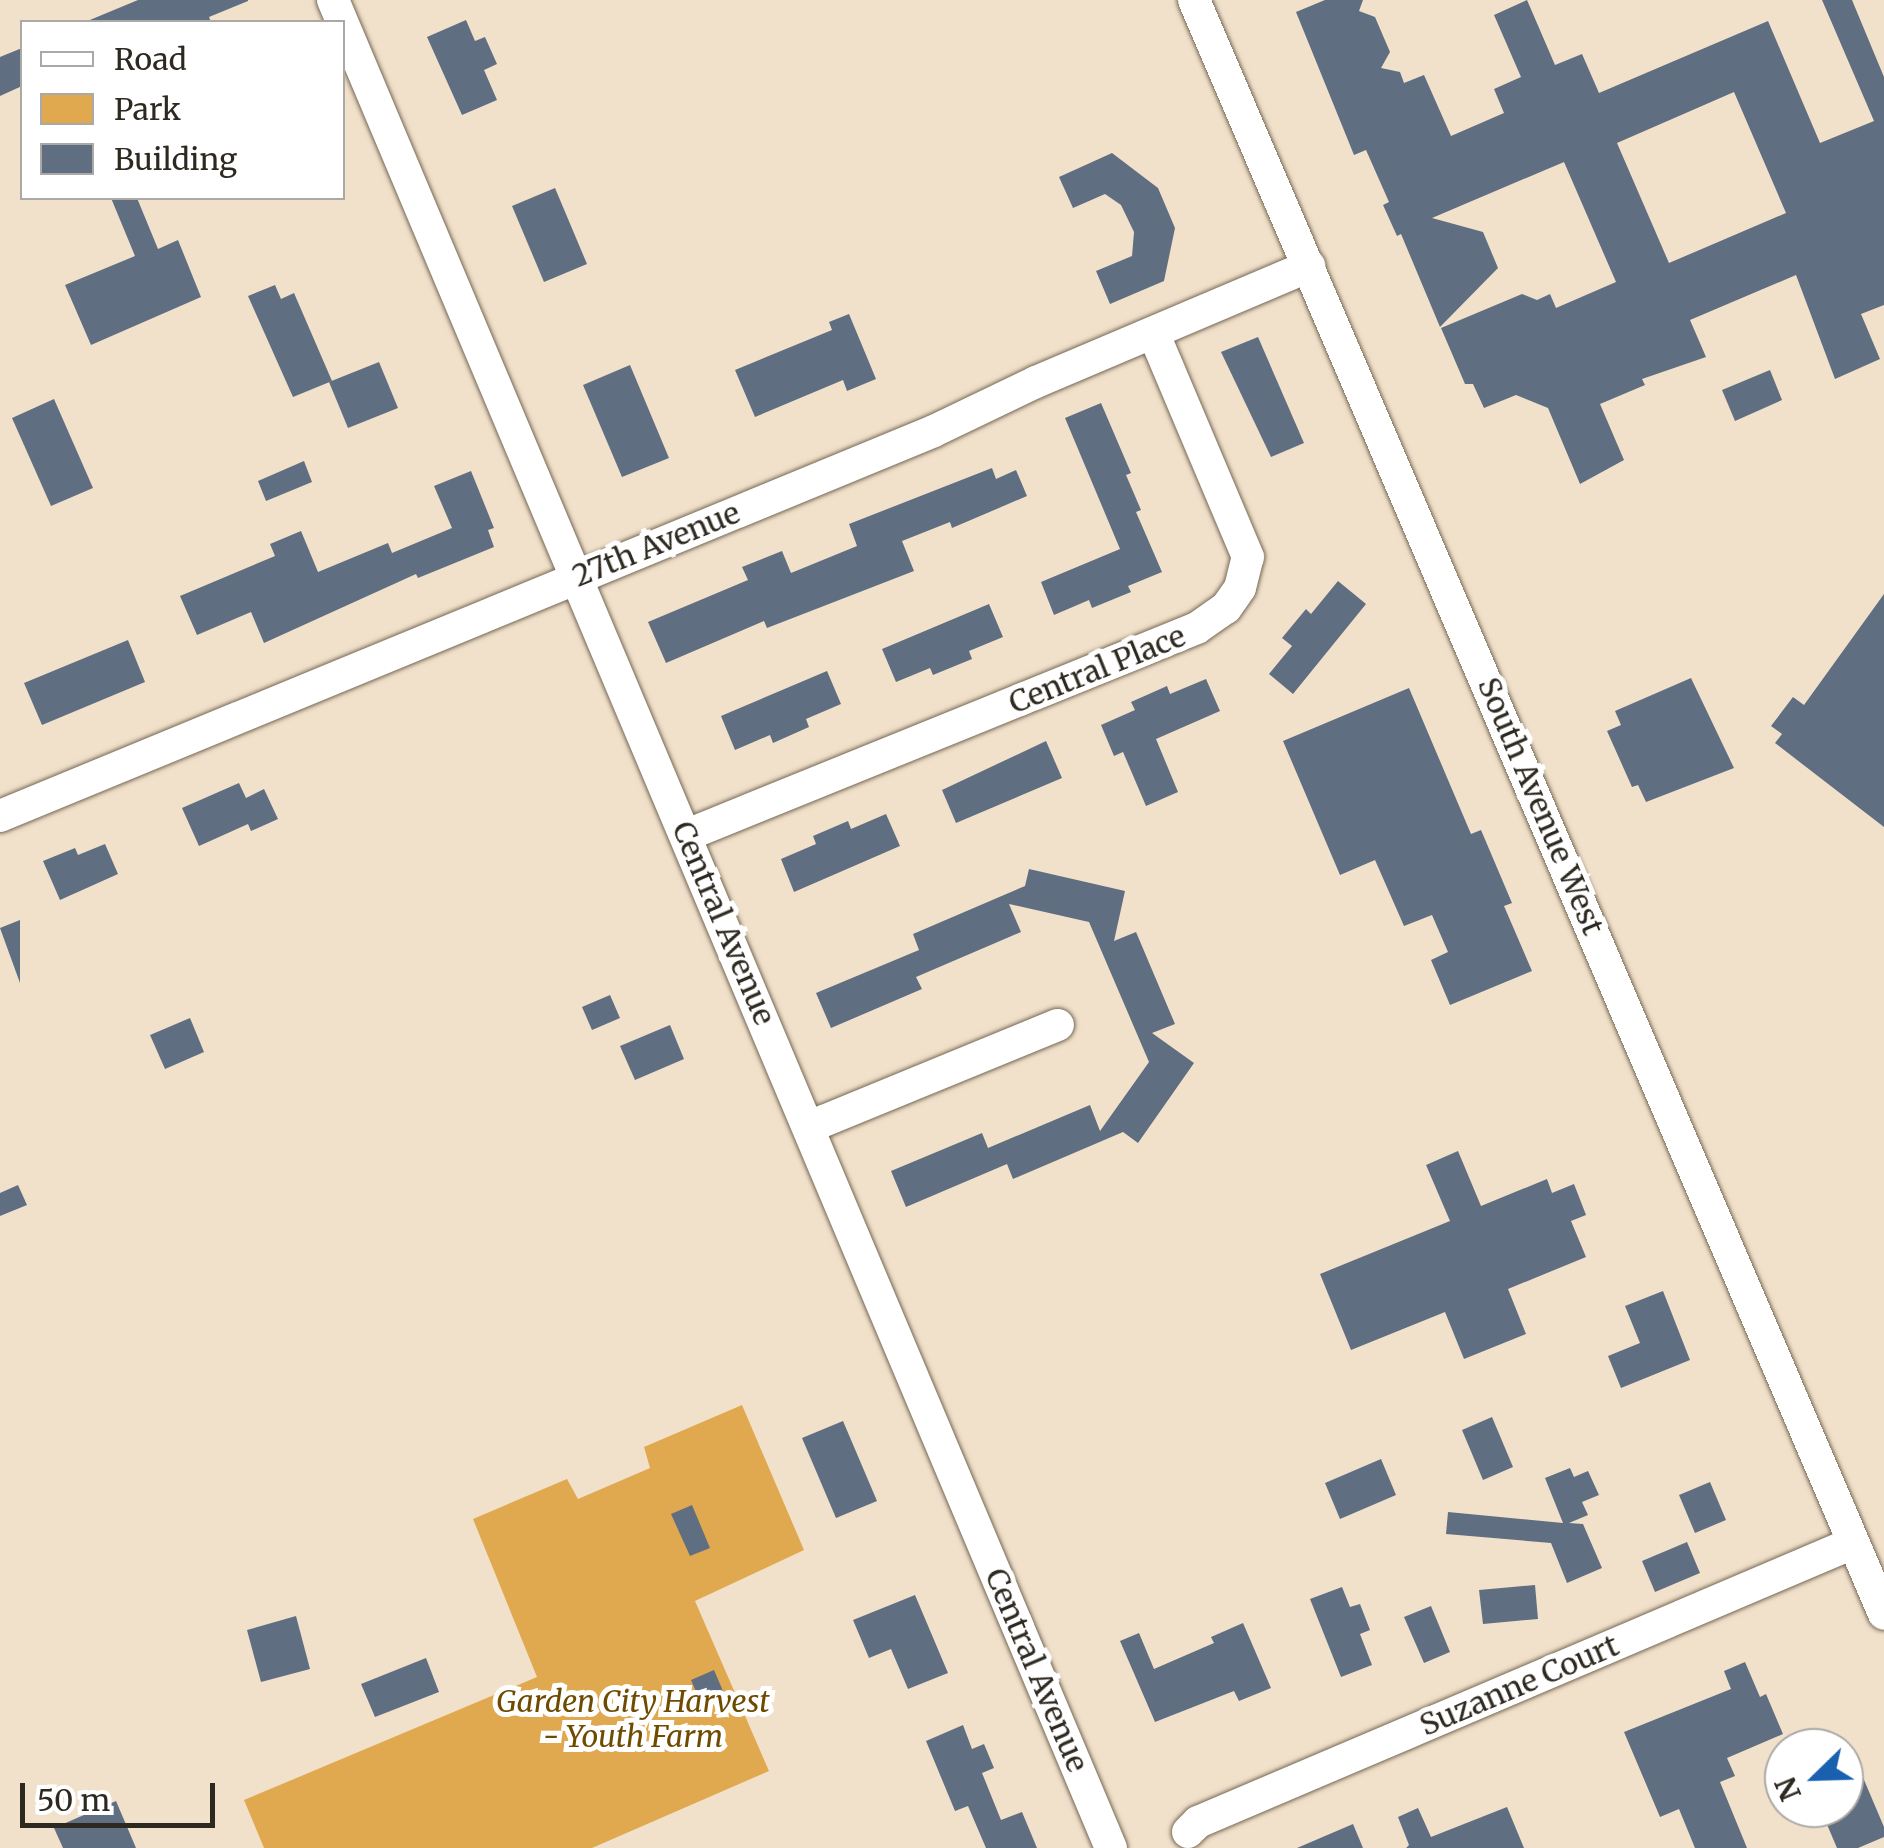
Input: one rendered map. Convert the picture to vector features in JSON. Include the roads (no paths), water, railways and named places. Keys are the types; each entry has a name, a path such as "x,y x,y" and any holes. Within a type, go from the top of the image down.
{"street":[{"name":"South Avenue West","path":"1194,0 1884,1614"},
{"name":"Central Avenue","path":"345,28 1111,1848"},
{"name":"27th Avenue","path":"0,816 934,431 1036,382 1309,266"},
{"name":"Central Place","path":"687,835 1197,628 1226,608 1240,588 1248,557 1154,334"},
{"path":"810,1127 1058,1026"},
{"name":"Suzanne Court","path":"1188,1832 1198,1822 1854,1543"}],"park label":[{"name":"Garden City Harvest - Youth Farm","path":"633,1718"}]}
